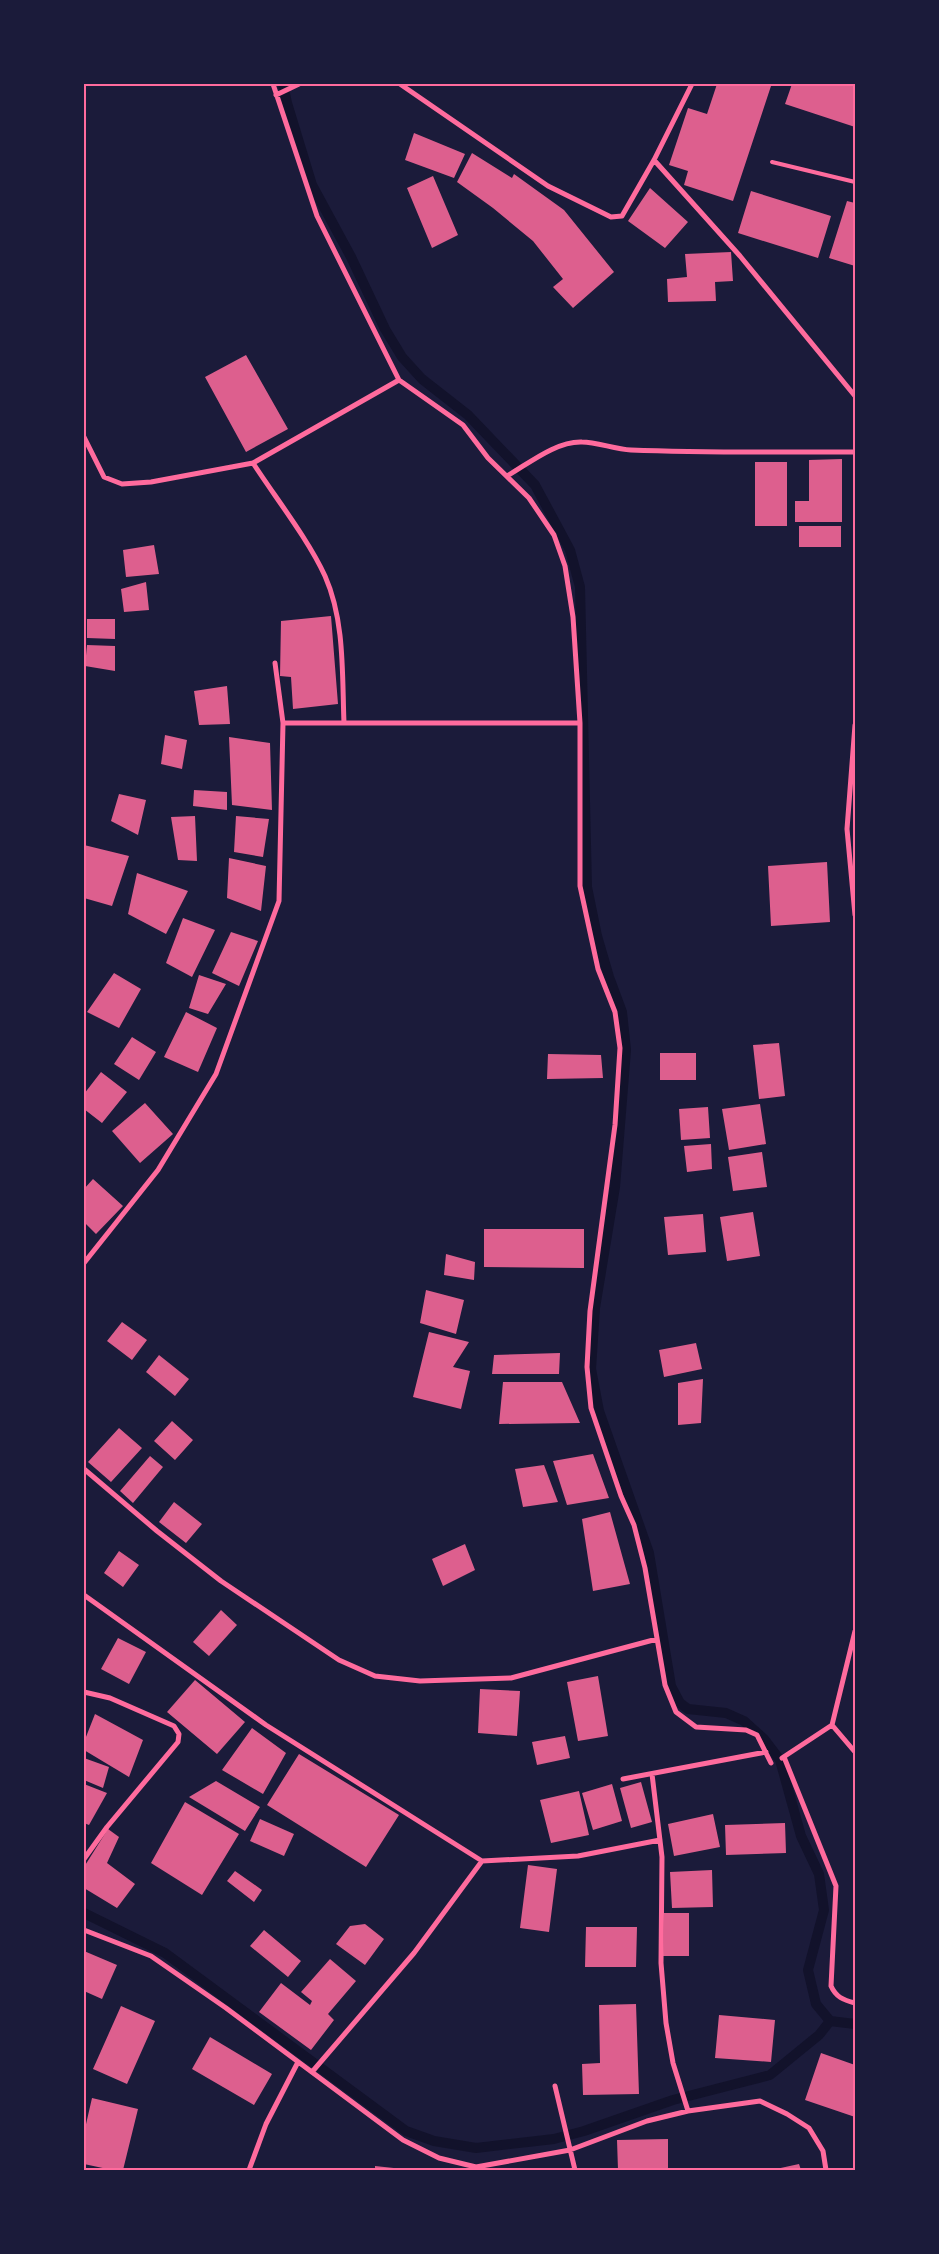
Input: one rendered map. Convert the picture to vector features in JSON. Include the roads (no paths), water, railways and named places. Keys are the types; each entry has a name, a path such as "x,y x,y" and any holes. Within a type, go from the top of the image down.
{"street":[{"path":"273,84 317,216 399,380 463,425 488,458 529,498 554,535 564,566 574,617 580,723 580,886 598,969 616,1012 620,1048 616,1125 590,1311 587,1366 591,1408 621,1496 634,1525 645,1568 665,1685 676,1712 696,1727 746,1730 757,1735 771,1763"},
{"path":"277,94 299,84"},
{"path":"400,84 548,186 611,217 622,216 654,160 692,84"},
{"path":"654,160 740,256 855,396"},
{"path":"84,437 104,477 122,484 151,482 253,463 399,380"},
{"path":"507,476 550,452 566,445 582,442 625,450 855,452"},
{"path":"253,463 325,576 336,612 341,649 344,723"},
{"path":"84,1263 158,1170 216,1074 279,902 283,723 275,663"},
{"path":"283,723 580,723"},
{"path":"855,724 847,829 855,915"},
{"path":"84,1469 157,1531 221,1581 340,1660 375,1676 420,1681 511,1678 658,1639"},
{"path":"84,1595 266,1724 482,1861 578,1856 660,1840"},
{"path":"855,1631 832,1724 783,1758 836,1886 831,1986 834,1993 841,1999 855,2003"},
{"path":"84,1692 110,1698 174,1726 179,1734 178,1742 106,1827 84,1859"},
{"path":"832,1724 855,1752"},
{"path":"623,1779 682,1766 766,1752"},
{"path":"652,1774 662,1857 661,1963 666,2023 673,2064 688,2109"},
{"path":"314,2071 414,1952 482,1861"},
{"path":"84,1930 151,1956 226,2008 298,2062 314,2071 403,2140 438,2158 476,2167 570,2150 647,2121 688,2109 760,2101 787,2114 809,2128 823,2152 826,2170"},
{"path":"249,2170 266,2124 298,2062"},
{"path":"555,2086 575,2170"}],"lane":[{"path":"772,162 855,182"}],"waterway":[{"path":"283,84 312,185 351,257 385,329 402,357 422,379 468,415 535,485 570,550 580,587 587,887 597,936 622,1012 626,1050 615,1187 595,1308 591,1369 599,1411 649,1553 671,1686 680,1703 688,1709 726,1713 744,1721 764,1739 780,1760 801,1836 819,1874 824,1910 808,1970 816,2004 830,2021 855,2024"},
{"path":"84,1913 165,1953 406,2131 434,2141 476,2148 554,2139 584,2131 673,2100 770,2075 819,2035 830,2021"}]}
